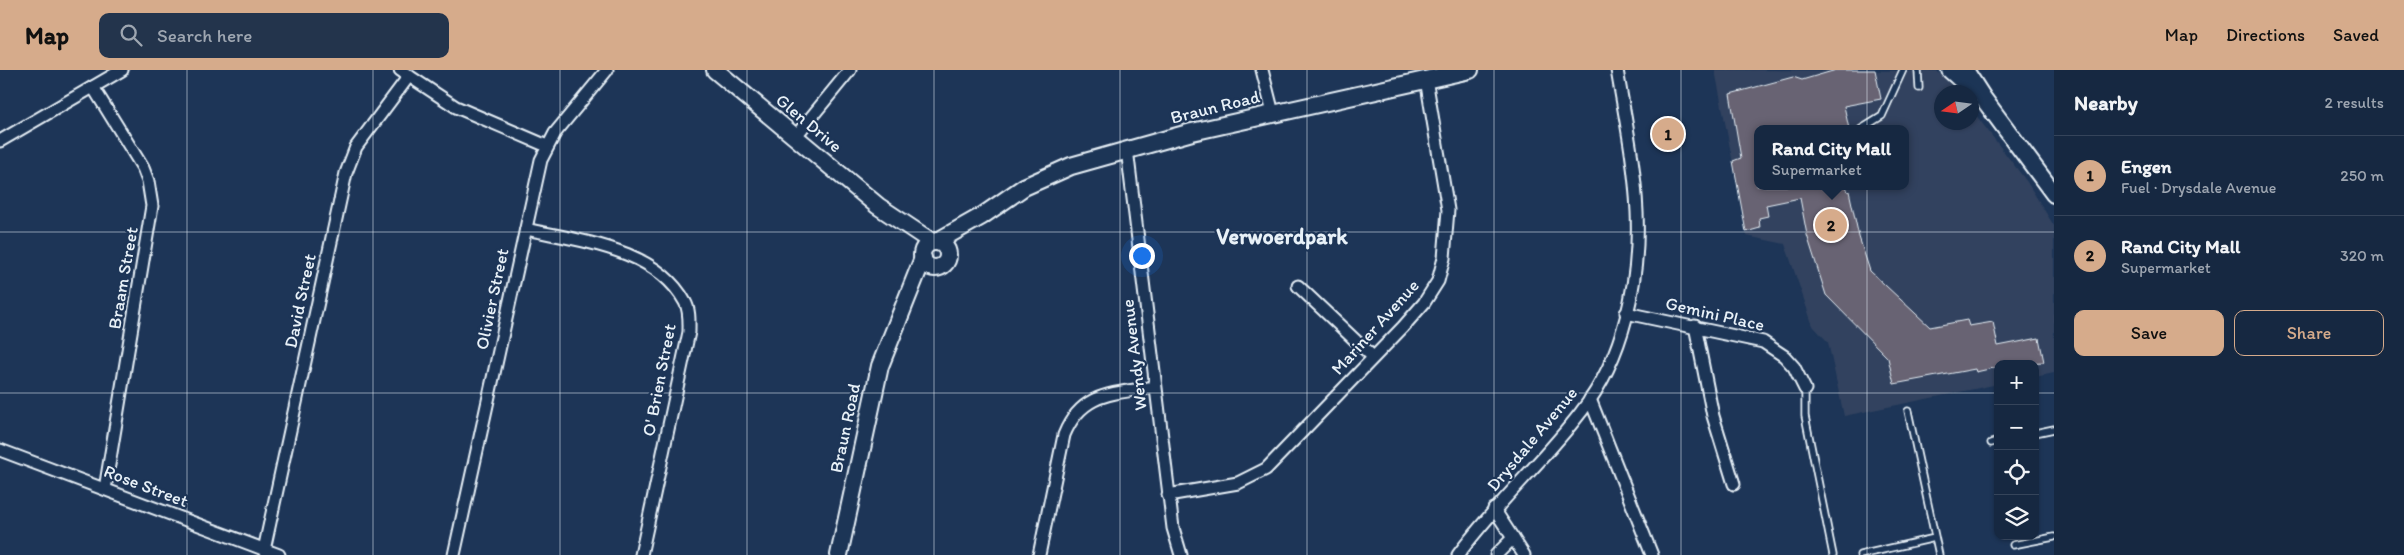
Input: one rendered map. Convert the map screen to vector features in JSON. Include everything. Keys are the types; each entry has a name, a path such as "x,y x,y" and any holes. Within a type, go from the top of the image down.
{"street":[{"path":"0,141 122,70"},
{"name":"Olivier Street","path":"454,555 538,172 547,146 555,133 607,70"},
{"name":"Glen Drive","path":"715,70 878,206 929,253 943,245 948,255"},
{"path":"795,138 850,70"},
{"path":"1262,70 1273,113"},
{"name":"Braun Road","path":"839,555 874,390 889,343 929,253 1024,187 1071,166 1127,149 1273,113 1470,70"},
{"name":"Drysdale Avenue","path":"1458,555 1494,509 1564,433 1590,398 1609,365 1626,313 1637,245 1637,213 1633,166 1617,70"},
{"path":"1950,70 1983,98"},
{"path":"1965,70 1983,98 2054,194"},
{"path":"405,73 467,112 547,146"},
{"name":"David Street","path":"264,550 346,173 356,147 405,73"},
{"name":"Mariner Avenue","path":"1168,495 1238,483 1266,469 1424,303 1438,281 1444,258 1448,224 1446,193 1426,79"},
{"name":"Braam Street","path":"93,87 143,168 148,181 152,206 105,489"},
{"name":"Wendy Avenue","path":"1127,149 1172,528 1181,555"},
{"name":"Braun Road","path":"948,255 982,216"},
{"name":"O' Brien Street","path":"526,229 631,255 648,264 670,282 686,303 689,332 641,555"},
{"path":"1298,286 1373,357"},
{"name":"Gemini Place","path":"1626,313 1695,326 1763,342 1775,348 1794,367 1805,389"},
{"path":"1695,326 1713,416 1734,484"},
{"path":"1039,555 1064,435 1069,421 1086,403 1097,398 1155,386"},
{"path":"1590,398 1652,555"},
{"name":"Rose Street","path":"0,450 279,555"},
{"path":"1494,509 1524,555"},
{"path":"1496,555 1513,538"}],"lane":[{"path":"1867,125 1882,116 1903,70"},
{"path":"1918,70 1919,88"},
{"path":"1805,389 1805,416 1833,555"},
{"path":"1908,411 1939,555"},
{"path":"2039,432 2054,429"},
{"path":"2013,546 2054,537"},
{"path":"1860,555 1935,538"}],"shaded area":[{"path":"1715,70 1937,71 1951,85 1934,85 1934,130 1979,130 1979,119 2027,182 2054,226 2054,373 2039,376 2039,360 1994,360 1994,385 1844,416 1828,342 1813,326 1785,244 1747,236"}],"building":[{"path":"1836,70 1875,70 1881,99 1844,106 1848,125 1754,125 1754,190 1847,190 1870,271 1930,327 1967,320 1969,326 1993,322 1998,346 2039,338 2044,362 2039,362 2039,360 1994,360 1994,368 1976,372 1975,369 1894,384 1888,358 1826,295 1807,235 1800,198 1766,205 1768,216 1759,218 1760,228 1746,232 1733,161 1741,158 1730,94 1793,77 1802,80"}],"place":[{"name":"Engen","path":"1668,134"},
{"name":"Rand City Mall","path":"1831,225"}],"district":[{"name":"Verwoerdpark","path":"1282,236"}]}
